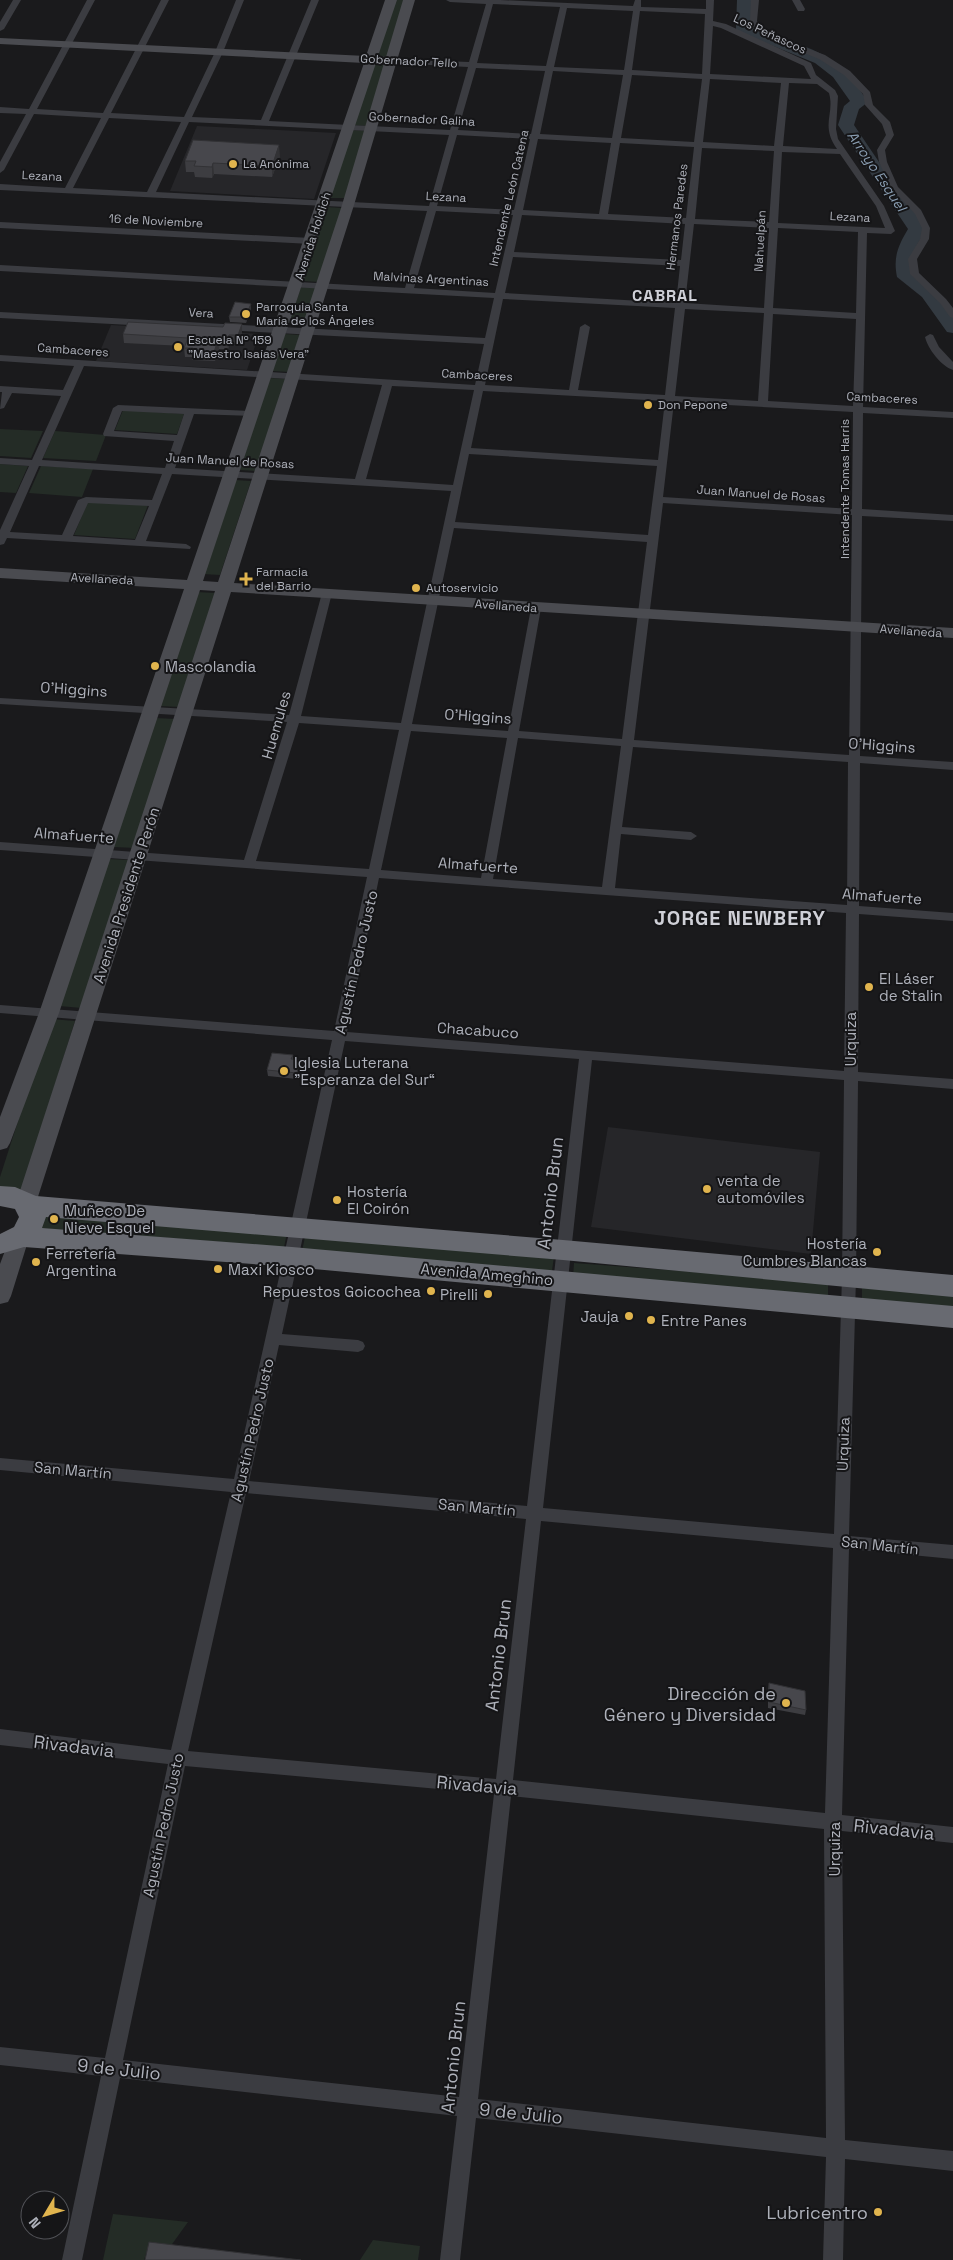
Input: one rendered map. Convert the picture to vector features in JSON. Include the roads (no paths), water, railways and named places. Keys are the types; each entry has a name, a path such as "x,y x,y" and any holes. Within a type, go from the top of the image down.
{"highway":[{"name":"Avenida Ameghino","path":"0,1196 13,1197 28,1205 563,1250 953,1286"},
{"path":"14,1239 30,1228 33,1213 28,1205"},
{"name":"Avenida Ameghino","path":"14,1239 292,1257 953,1317"}],"street":[{"path":"0,29 17,0"},
{"path":"0,170 65,44 91,0"},
{"path":"68,190 165,0"},
{"path":"150,195 219,52 240,0"},
{"path":"264,124 316,0"},
{"name":"Avenida Holdich","path":"194,584 391,0"},
{"name":"Avenida Holdich","path":"226,586 348,205 409,0"},
{"path":"450,0 564,5 638,4 709,12"},
{"name":"Hermanos Paredes","path":"644,615 706,76 710,0"},
{"path":"755,0 754,23 761,32 820,56 834,64 867,94 868,104 889,128 890,135 881,149 881,158 893,184 921,218 926,228 924,238 916,248 912,259 915,274 943,301 953,315"},
{"path":"796,0 801,10"},
{"path":"410,290 434,209 452,133 490,2"},
{"path":"603,217 638,4"},
{"name":"Intendente León Catena","path":"433,601 564,5"},
{"name":"Los Peñascos","path":"709,23 723,26 808,65 810,74 834,96 832,129 842,152 880,206 891,231"},
{"name":"Gobernador Tello","path":"0,41 818,82"},
{"name":"Nahuelpán","path":"763,404 778,149 784,81"},
{"name":"Gobernador Galina","path":"0,110 842,152"},
{"name":"Lezana","path":"0,187 891,231"},
{"name":"16 de Noviembre","path":"0,226 311,241"},
{"name":"Intendente Tomas Harris","path":"857,627 858,409 863,230"},
{"path":"509,254 684,263"},
{"name":"Malvinas Argentinas","path":"0,268 861,316"},
{"name":"Vera","path":"0,315 490,341"},
{"path":"573,392 585,327"},
{"path":"930,337 930,341 953,367"},
{"name":"Cambaceres","path":"0,358 293,378 573,392 953,415"},
{"path":"80,364 1,536 186,547"},
{"path":"360,481 388,382"},
{"path":"0,406 4,389 67,393"},
{"path":"180,438 108,434 118,408 250,414"},
{"path":"139,544 169,470 190,411"},
{"path":"465,451 662,463"},
{"name":"Juan Manuel de Rosas","path":"0,461 458,488"},
{"path":"66,539 82,502 86,500 156,503"},
{"name":"Juan Manuel de Rosas","path":"657,500 953,518"},
{"path":"450,526 653,539"},
{"name":"Avellaneda","path":"0,573 953,633"},
{"path":"0,1142 49,1013 194,584"},
{"name":"Avenida Presidente Perón","path":"28,1205 138,856 226,586"},
{"name":"Huemules","path":"249,864 294,719 327,593"},
{"name":"Agustín Pedro Justo","path":"72,2260 178,1758 292,1257 376,874 433,601"},
{"path":"486,882 536,608"},
{"path":"608,891 644,615"},
{"name":"Urquiza","path":"833,2260 836,2148 833,1823 849,1277 852,910 857,627"},
{"name":"O'Higgins","path":"0,701 152,711 186,710 407,728 953,766"},
{"path":"616,830 691,836"},
{"name":"Almafuerte","path":"0,846 953,917"},
{"name":"Chacabuco","path":"0,1009 953,1084"},
{"name":"Antonio Brun","path":"450,2260 586,1054"},
{"path":"0,1296 14,1239"},
{"path":"272,1339 358,1346"},
{"name":"San Martín","path":"0,1464 953,1552"},
{"name":"Rivadavia","path":"0,1736 178,1758 503,1787 953,1835"},
{"name":"9 de Julio","path":"0,2056 953,2161"}],"waterway":[{"name":"Arroyo Esquel","path":"744,0 744,29 799,50 830,66 839,74 860,102 852,106 846,125 902,208 913,220 917,229 903,256 906,277 928,293 953,328"}],"place":[{"name":"La Anónima","path":"233,164"},
{"name":"Parroquia Santa María de los Ángeles","path":"246,314"},
{"name":"Escuela Nº 159 \"Maestro Isaías Vera\"","path":"178,347"},
{"name":"Don Pepone","path":"648,405"},
{"name":"Farmacia del Barrio","path":"246,579"},
{"name":"Autoservicio","path":"416,588"},
{"name":"Mascolandia","path":"155,666"},
{"name":"El Láser de Stalin","path":"869,987"},
{"name":"Iglesia Luterana ”Esperanza del Sur“","path":"284,1071"},
{"name":"venta de automóviles","path":"707,1189"},
{"name":"Hostería El Coirón","path":"337,1200"},
{"name":"Muñeco De Nieve Esquel","path":"54,1219"},
{"name":"Hostería Cumbres Blancas","path":"877,1252"},
{"name":"Ferretería Argentina","path":"36,1262"},
{"name":"Maxi Kiosco","path":"218,1269"},
{"name":"Repuestos Goicochea","path":"431,1291"},
{"name":"Pirelli","path":"488,1294"},
{"name":"Jauja","path":"629,1316"},
{"name":"Entre Panes","path":"651,1320"},
{"name":"Dirección de Género y Diversidad","path":"786,1703"},
{"name":"Lubricentro","path":"878,2212"}],"district":[{"name":"CABRAL","path":"665,295"},
{"name":"JORGE NEWBERY","path":"740,918"}]}
